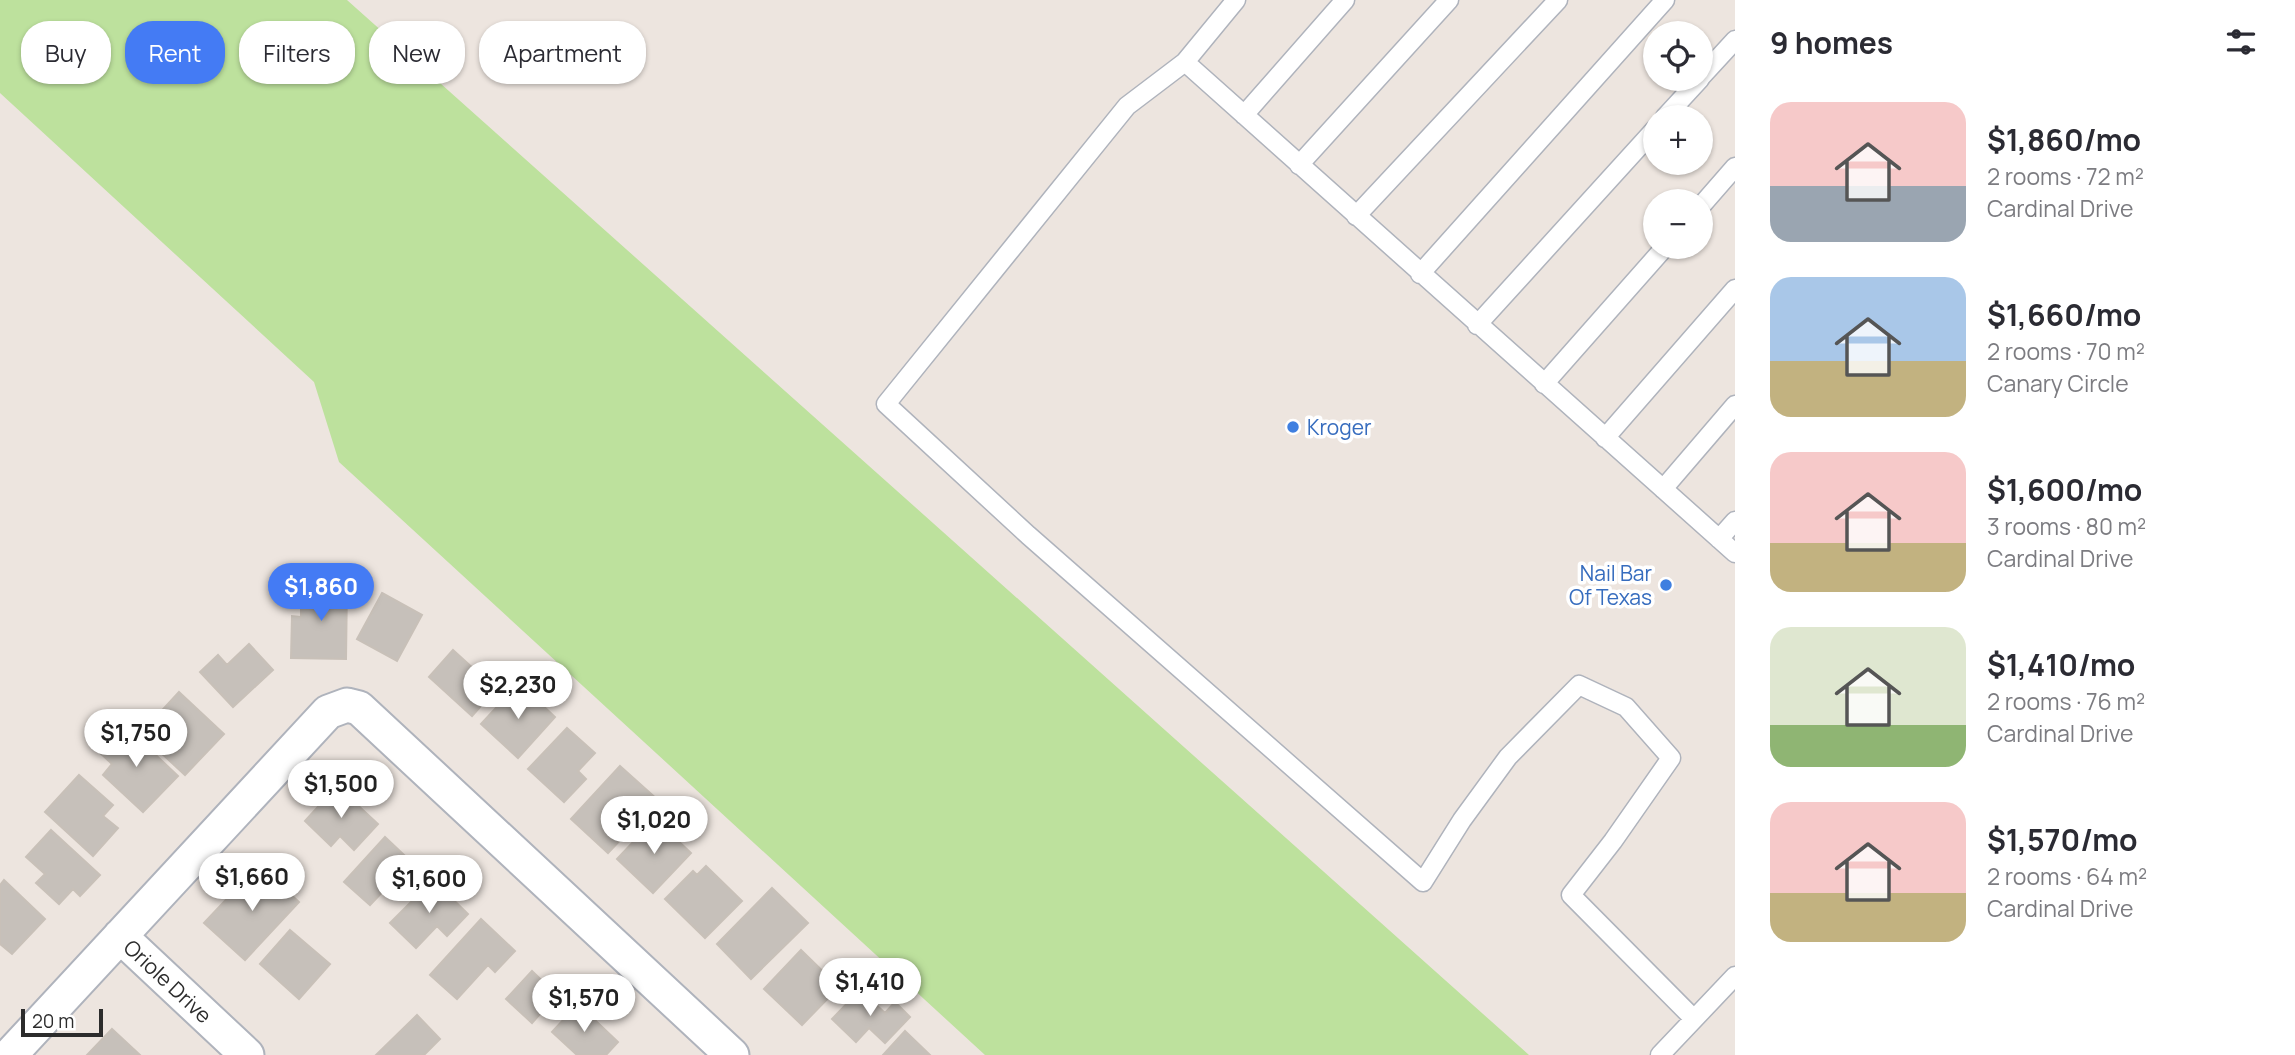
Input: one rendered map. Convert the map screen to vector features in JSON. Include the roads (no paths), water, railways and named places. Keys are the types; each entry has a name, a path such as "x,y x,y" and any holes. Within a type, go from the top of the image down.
{"street":[{"path":"10,1055 328,712 347,705 359,708 732,1055"},
{"name":"Oriole Drive","path":"120,936 247,1055"}],"lane":[{"path":"1237,0 1185,62 1127,106 886,404 1028,535 1423,882 1462,820 1508,757 1579,685 1626,707 1671,758 1571,895 1694,1019"},
{"path":"1244,116 1345,0"},
{"path":"1299,165 1449,0"},
{"path":"1356,216 1558,0"},
{"path":"1420,274 1665,0"},
{"path":"1713,64 1735,40"},
{"path":"1185,62 1735,553"},
{"path":"1676,105 1688,91"},
{"path":"1477,325 1643,142"},
{"path":"1713,192 1735,167"},
{"path":"1544,384 1654,259"},
{"path":"1605,438 1735,289"},
{"path":"1663,489 1735,405"},
{"path":"1719,539 1735,521"},
{"path":"1660,1055 1735,976"}],"place":[{"name":"Kroger","path":"1293,427"},
{"name":"Nail Bar Of Texas","path":"1666,585"}]}
